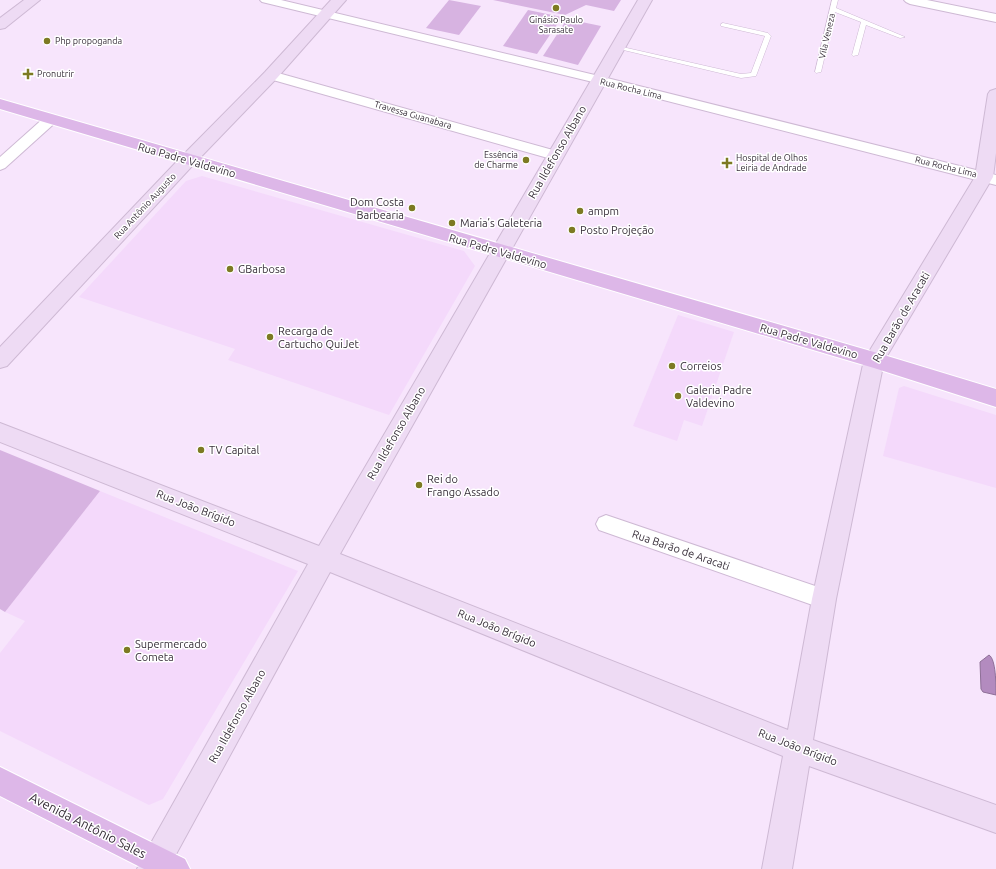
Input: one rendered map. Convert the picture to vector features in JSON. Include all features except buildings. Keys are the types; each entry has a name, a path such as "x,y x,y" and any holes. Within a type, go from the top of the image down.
{"main road":[{"name":"Rua Padre Valdevino","path":"0,104 501,252 874,360 996,398"},
{"name":"Avenida Antônio Sales","path":"0,781 161,866"}],"street":[{"path":"0,24 33,0"},
{"name":"Rua Rocha Lima","path":"266,0 599,80 990,178"},
{"name":"Rua Antônio Augusto","path":"0,360 188,160 271,75 339,0"},
{"name":"Rua Ildefonso Albano","path":"161,866 325,559 645,0"},
{"path":"910,0 996,18"},
{"name":"Travessa Guanabara","path":"271,75 555,155"},
{"name":"Rua Barão de Aracati","path":"776,869 824,599 874,360 990,178 996,94"},
{"path":"0,165 51,119"},
{"name":"Rua João Brígido","path":"0,432 325,559 798,748 996,819"},
{"name":"Rua Barão de Aracati","path":"606,524 824,599"}],"lane":[{"name":"Vila Veneza","path":"818,72 835,0"},
{"path":"833,9 902,37"},
{"path":"855,55 864,22"},
{"path":"618,48 741,76 754,75 768,36 766,34 723,25"}],"shaded area":[{"path":"449,0 481,6 459,35 426,28"},
{"name":"Ginásio Paulo Sarasate","path":"493,0 621,0 614,11 586,5 565,15"},
{"path":"528,10 562,17 537,54 503,46"},
{"path":"567,19 601,26 578,65 543,56"},
{"path":"202,176 464,251 475,266 389,415 228,360 235,349 79,297 186,181"},
{"path":"678,315 734,332 702,426 684,420 677,441 633,426"},
{"path":"904,386 996,415 996,488 883,456 899,388"},
{"path":"0,450 100,491 5,612 0,609"},
{"name":"Supermercado Cometa","path":"100,491 298,571 163,799 149,805 0,731 0,653 25,621 5,612"},
{"path":"989,655 994,667 996,695 983,692 981,689 980,662"}],"place":[{"name":"Ginásio Paulo Sarasate","path":"556,8"},
{"name":"Php propoganda","path":"47,41"},
{"name":"Pronutrir","path":"28,74"},
{"name":"Essência de Charme","path":"526,160"},
{"name":"Hospital de Olhos Leiria de Andrade","path":"727,163"},
{"name":"Dom Costa Barbearia","path":"412,208"},
{"name":"ampm","path":"580,211"},
{"name":"Maria’s Galeteria","path":"452,223"},
{"name":"Posto Projeção","path":"572,230"},
{"name":"GBarbosa","path":"230,269"},
{"name":"Recarga de Cartucho QuiJet","path":"270,337"},
{"name":"Correios","path":"672,366"},
{"name":"Galeria Padre Valdevino","path":"678,396"},
{"name":"TV Capital","path":"201,450"},
{"name":"Rei do Frango Assado","path":"419,485"},
{"name":"Supermercado Cometa","path":"127,650"}]}
